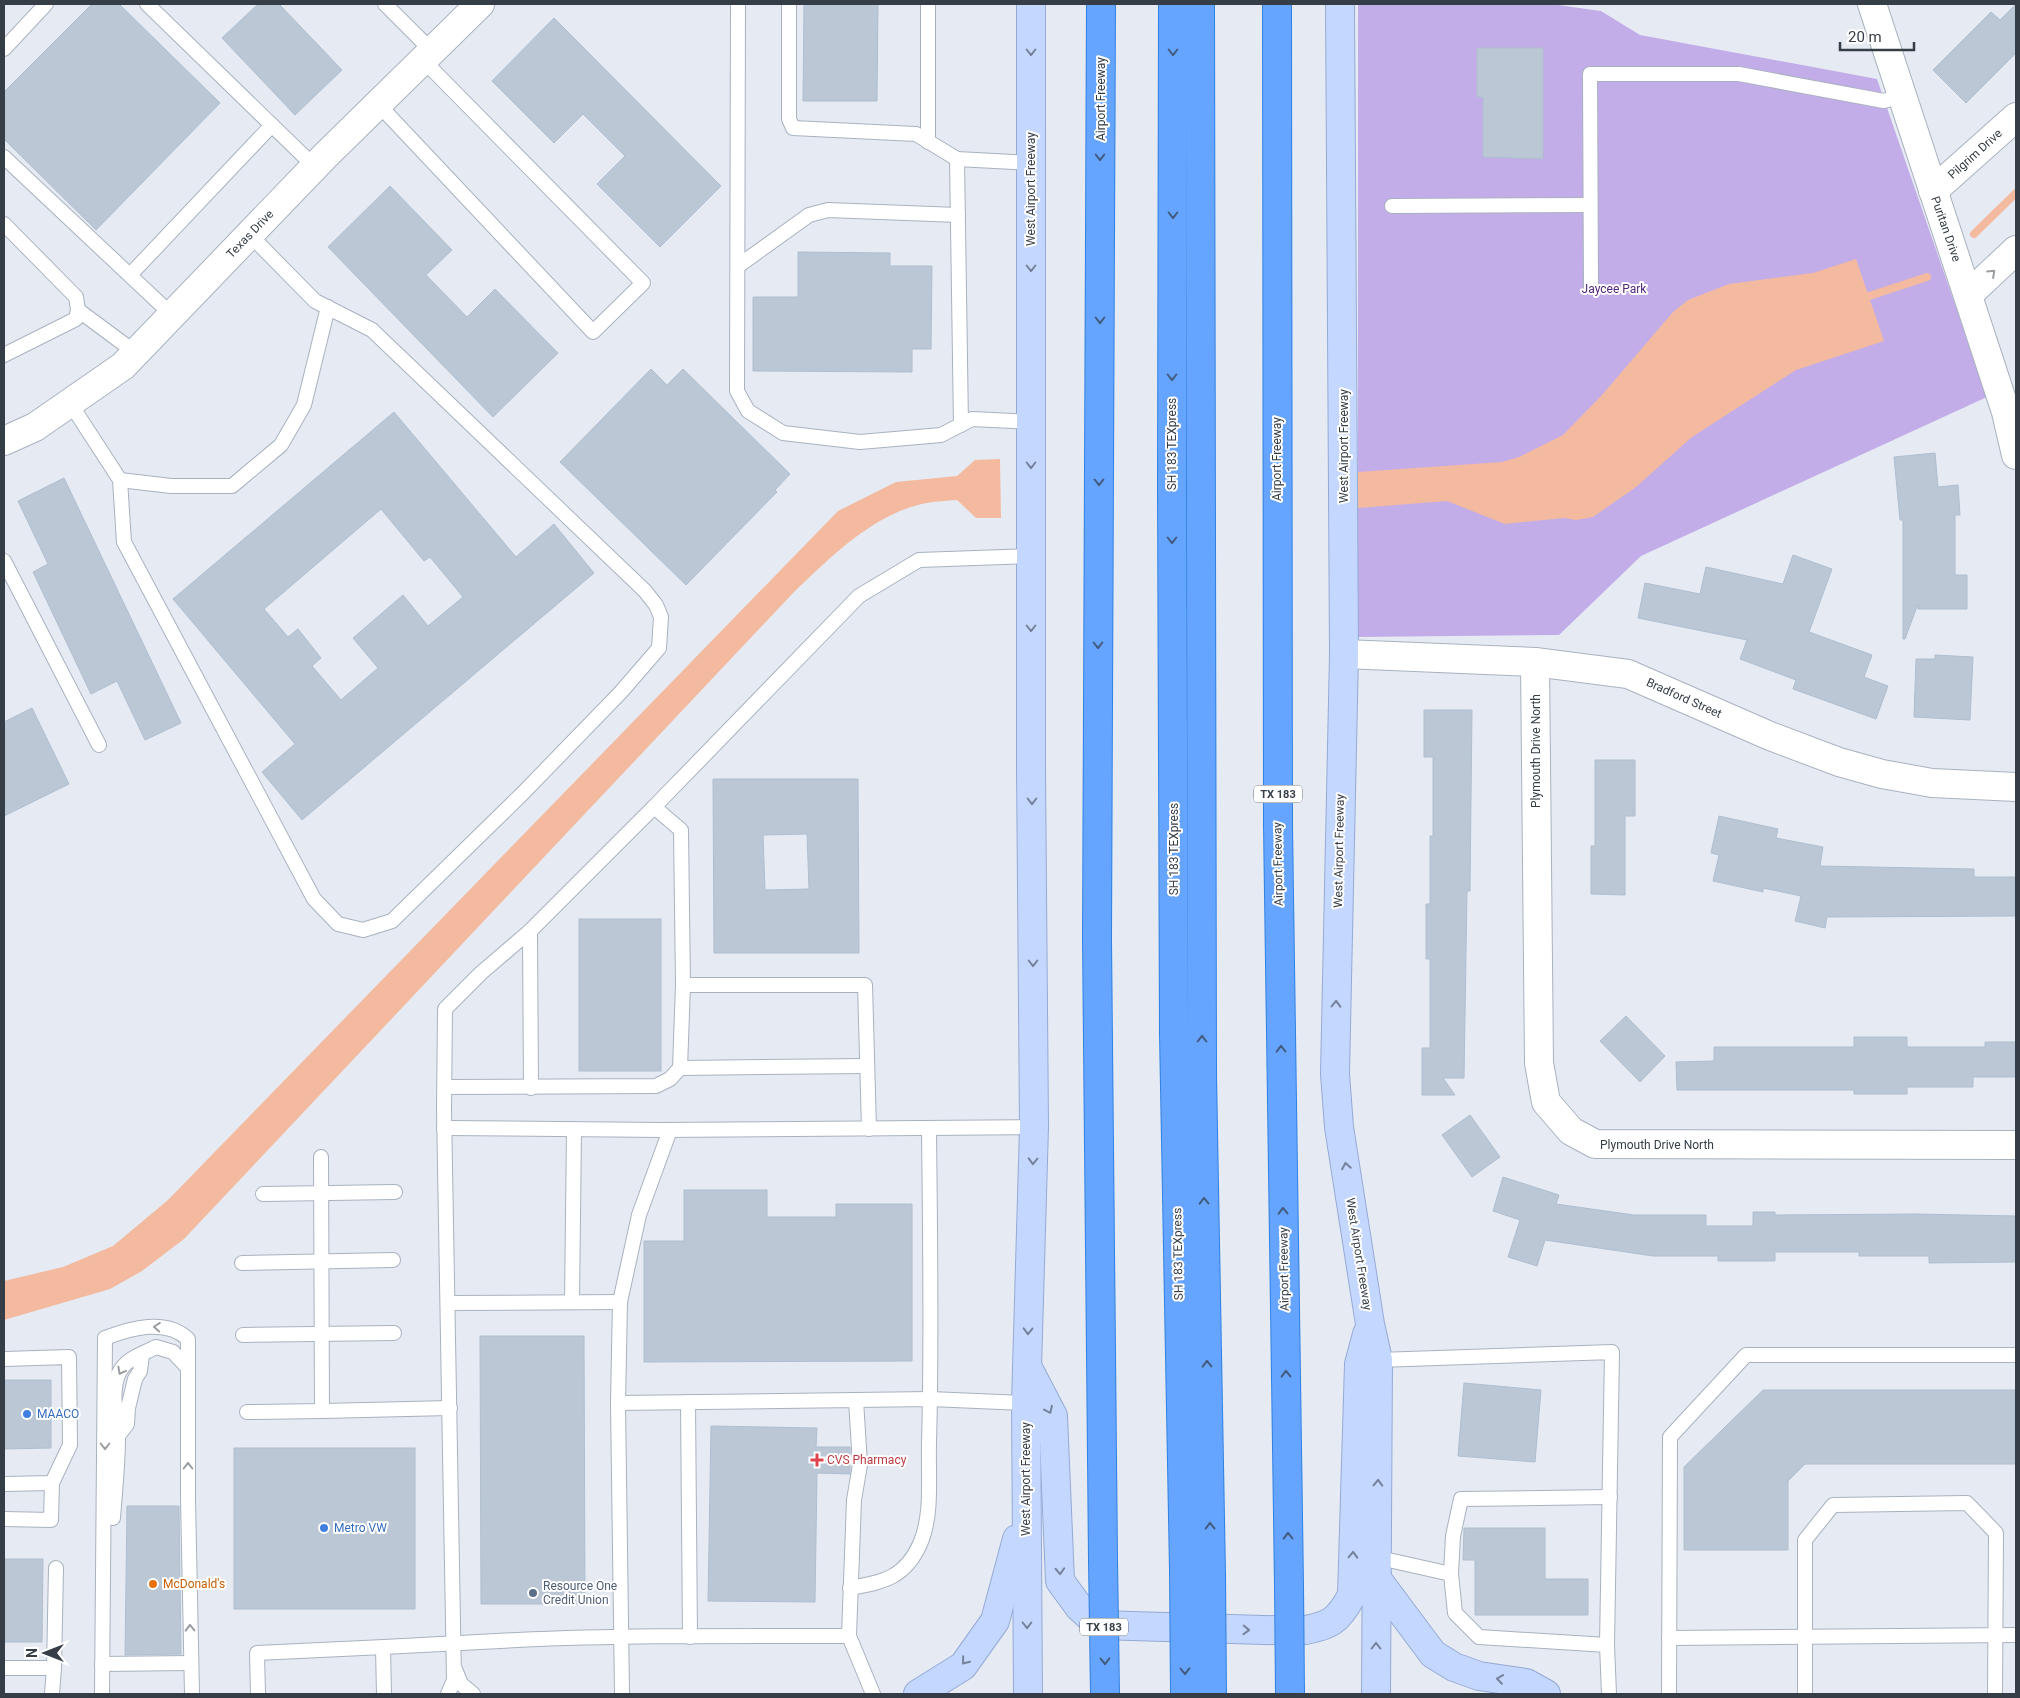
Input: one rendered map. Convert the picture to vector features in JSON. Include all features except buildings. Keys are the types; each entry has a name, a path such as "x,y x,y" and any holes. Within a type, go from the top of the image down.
{"highway":[{"name":"Airport Freeway","path":"1101,4 1097,959 1105,1694"},
{"name":"SH 183 TEXpress","path":"1173,4 1174,1024 1185,1694"},
{"path":"1200,4 1202,1074 1212,1694"},
{"name":"Airport Freeway","path":"1277,4 1278,825 1290,1694"}],"main road":[{"name":"West Airport Freeway","path":"1028,1694 1026,1403 1034,1127 1031,4"},
{"name":"West Airport Freeway","path":"1340,4 1344,654 1334,1074 1340,1127 1370,1324 1378,1360 1379,1450 1376,1568 1376,1694"},
{"path":"1027,1366 1053,1416 1060,1581 1079,1608 1099,1624 1300,1632 1326,1627 1343,1613 1352,1595 1359,1364 1370,1324"},
{"path":"918,1694 962,1666 995,1621 1026,1504"},
{"path":"1376,1568 1433,1654 1454,1667 1479,1676 1526,1683 1546,1694"}],"street":[{"name":"Texas Drive","path":"4,441 35,427 123,366 315,167 480,4"},
{"name":"Puritan Drive","path":"1872,4 2006,412 2016,455"},
{"name":"Pilgrim Drive","path":"1933,191 2016,117"},
{"path":"1968,295 2016,250"},
{"name":"Bradford Street","path":"1344,654 1535,662 1628,674 1770,736 1839,762 1882,774 1932,783 2016,787"},
{"name":"Plymouth Drive North","path":"1535,662 1539,1063 1546,1102 1571,1131 1595,1144 2016,1145"}],"lane":[{"path":"4,48 46,4"},
{"path":"147,4 315,167"},
{"path":"738,4 737,391 748,411 783,433 860,442 941,435 972,419 1031,422"},
{"path":"789,4 789,119 793,128 916,134 957,159 1031,163"},
{"path":"928,4 928,142"},
{"path":"378,104 593,332 643,283 428,56 387,5"},
{"path":"1590,287 1590,74 1740,74 1884,101 1902,96"},
{"path":"130,275 272,125"},
{"path":"4,157 172,315"},
{"path":"957,159 961,425"},
{"path":"1392,206 1590,205"},
{"path":"738,266 809,215 828,210 958,215"},
{"path":"4,224 76,297 78,310 76,319 4,355"},
{"path":"70,403 120,480 124,542 314,900 338,924 362,930 392,921 523,793 621,692 659,648 661,617 656,604 645,591 372,330 315,301 250,234"},
{"path":"120,480 171,486 232,486 281,445 304,405 328,308"},
{"path":"78,310 136,353"},
{"path":"448,1694 454,1680 454,1664 444,1128 445,1008 481,973 530,931 654,807 859,596 919,560 1031,556"},
{"path":"4,561 99,745"},
{"path":"445,1087 656,1086 670,1079 680,1068 683,985 681,830 654,807"},
{"path":"530,931 531,1088"},
{"path":"683,985 865,985 869,1129"},
{"path":"680,1068 867,1066"},
{"path":"444,1128 670,1130 1034,1127"},
{"path":"850,1588 880,1582 898,1574 910,1562 920,1544 926,1524 930,1399 929,1128"},
{"path":"572,1302 574,1130"},
{"path":"622,1694 618,1403 620,1302 639,1215 670,1130"},
{"path":"320,1157 322,1411"},
{"path":"262,1194 395,1192"},
{"path":"242,1263 393,1260"},
{"path":"448,1303 620,1302"},
{"path":"102,1694 105,1338 142,1326 179,1329 188,1339 192,1694"},
{"path":"243,1335 394,1333"},
{"path":"103,1604 112,1541 118,1436 115,1422 116,1384 119,1372 128,1361 156,1347 173,1352 188,1368"},
{"path":"1378,1360 1612,1352 1607,1645 1609,1694"},
{"path":"1669,1694 1670,1437 1746,1355 2016,1355"},
{"path":"4,1359 69,1357 70,1445 52,1483 51,1520 4,1519"},
{"path":"618,1403 930,1399 1026,1403"},
{"path":"856,1400 860,1465 854,1500 849,1636 873,1694"},
{"path":"688,1402 690,1637"},
{"path":"247,1412 450,1408"},
{"path":"4,1484 52,1483"},
{"path":"1607,1645 1479,1637 1455,1613 1451,1574 1453,1536 1461,1499 1610,1497"},
{"path":"1805,1694 1804,1540 1833,1505 1968,1503 1996,1533 1995,1694"},
{"path":"52,1694 56,1568"},
{"path":"1376,1568 1451,1574"},
{"path":"1669,1638 2016,1635"},
{"path":"258,1694 257,1653 453,1645 517,1640 849,1636"},
{"path":"383,1648 384,1694"},
{"path":"102,1664 191,1663"},
{"path":"454,1664 461,1684 473,1694"},
{"path":"4,1668 54,1668"}],"green space":[{"name":"Jaycee Park","path":"1358,4 1551,4 1601,11 1640,35 1877,79 1987,397 1641,556 1559,635 1358,637"}],"shaded area":[{"path":"1856,259 1884,341 1796,370 1692,437 1636,487 1593,517 1576,520 1564,518 1505,524 1447,501 1358,508 1358,472 1502,462 1519,457 1563,435 1602,395 1673,312 1688,300 1729,284 1813,273"},
{"path":"1000,459 1001,518 976,518 957,500 931,502 908,508 889,516 855,538 823,564 794,592 184,1239 142,1271 110,1289 4,1320 4,1281 63,1267 113,1246 168,1200 838,511 896,482 957,476 975,460"}],"waterway":[{"path":"1974,234 2016,193"},
{"path":"1860,299 1927,277"}],"place":[{"name":"MAACO","path":"27,1414"},
{"name":"CVS Pharmacy","path":"817,1460"},
{"name":"Metro VW","path":"324,1528"},
{"name":"McDonald's","path":"153,1584"},
{"name":"Resource One Credit Union","path":"533,1593"}]}
